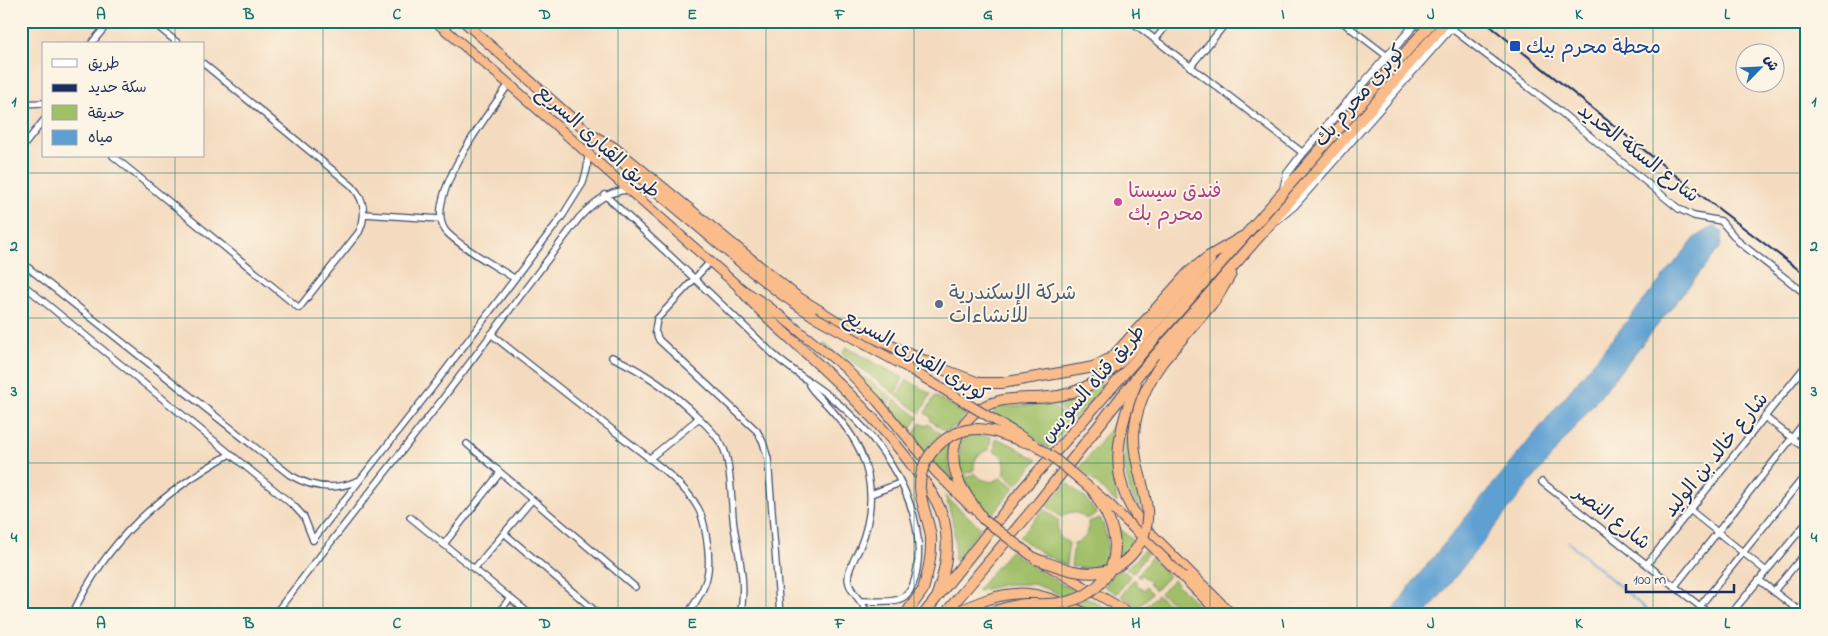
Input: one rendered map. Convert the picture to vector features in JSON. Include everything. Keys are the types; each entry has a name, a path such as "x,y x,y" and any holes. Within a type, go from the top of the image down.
{"highway":[{"name":"طريق القبارى السريع","path":"435,21 739,287"},
{"name":"طريق القبارى السريع","path":"463,21 588,132"},
{"name":"كوبرى محرم بك","path":"1310,161 1433,21"},
{"name":"كوبرى محرم بك","path":"1310,161 1449,25"},
{"name":"كوبرى القبارى السريع","path":"588,132 747,268 782,295 813,316 908,368 1034,444 1092,489 1222,615"},
{"path":"588,132 613,147 748,258 796,296 816,309 842,324 903,352 967,380 979,383 1002,384 1083,369 1102,363 1118,352 1188,273 1219,250 1242,238"},
{"name":"طريق قناه السويس","path":"923,615 1022,490 1310,161"},
{"name":"طريق قناه السويس","path":"944,615 1038,503 1140,373 1273,221 1310,161"},
{"path":"983,519 962,488 954,469 953,460 956,440 965,422 981,408 1001,400 1061,395 1084,388 1100,379 1115,368 1219,250"},
{"path":"1036,559 1071,570 1098,573 1117,566 1132,554 1138,546 1143,537 1147,518 1147,508 1134,449 1136,422 1143,396 1152,377 1163,361 1216,299 1235,264"},
{"name":"كوبرى القبارى السريع","path":"739,287 764,302 815,342 859,382 935,472 983,519 1036,559 1071,581 1133,615"},
{"path":"739,287 756,306 825,370 865,411 902,450 929,486 940,508 947,545 947,557 942,580 932,604"},
{"path":"1140,373 1124,418 1120,437 1119,473 1122,489 1136,517 1232,615"},
{"path":"906,615 923,590 929,570 931,538 920,489 922,473 932,451 951,436 977,429 995,432 1017,441 1034,444"},
{"path":"985,615 1011,606 1060,604 1078,599 1096,588 1109,570 1114,558 1115,547 1109,520 1092,489"},
{"path":"950,615 991,597 1008,593 1042,595 1088,615"}],"street":[{"path":"93,42 110,21"},
{"path":"152,21 178,42"},
{"path":"1132,21 1310,161"},
{"path":"1155,40 1170,21"},
{"path":"1341,21 1387,56"},
{"name":"طريق قناه السويس","path":"1310,161 1387,56 1418,21"},
{"name":"طريق قناه السويس","path":"1273,221 1294,206 1449,25 1457,21"},
{"path":"1190,66 1226,23"},
{"name":"شارع السكة الحديد","path":"1449,25 1557,109 1679,209 1694,216 1721,221 1739,242 1807,295"},
{"path":"115,158 300,308 357,236 364,214 362,202 352,186 205,65"},
{"path":"509,84 460,158 440,205 440,219 450,235 514,278"},
{"path":"21,104 42,102"},
{"path":"21,149 42,123"},
{"path":"21,283 299,511 307,523 312,540 550,234 580,189 585,176 588,155"},
{"path":"274,615 579,218 594,203 605,196 627,190"},
{"path":"605,196 775,355 810,384 835,401 857,422 885,457 910,504 915,527 918,558 915,576 908,594 903,599 896,601 861,601"},
{"path":"364,214 440,219"},
{"path":"21,262 290,476 309,484 329,488 345,486 359,480"},
{"path":"710,262 658,319 655,330 659,340 757,431 764,442 768,459 780,615"},
{"path":"491,334 649,459 690,496 699,510 705,526 710,560 709,573 702,592 687,615"},
{"path":"612,357 656,381 681,400 720,442 728,463 732,515 742,579 743,596 740,615"},
{"name":"شارع خالد بن الوليد","path":"1647,564 1807,364"},
{"path":"810,384 809,387 842,421 855,440 867,472 871,494 866,529 848,572 851,589 861,601 868,615"},
{"path":"1765,417 1807,450"},
{"path":"649,459 699,418"},
{"path":"1675,586 1807,419"},
{"path":"466,444 634,587"},
{"path":"72,615 96,571 130,528 171,491 230,454"},
{"path":"444,544 500,473"},
{"path":"1700,606 1807,473"},
{"name":"شارع النصر","path":"1542,482 1711,615"},
{"path":"871,494 900,483"},
{"path":"474,569 532,500"},
{"path":"1690,510 1766,571"},
{"path":"410,517 531,615"},
{"path":"1730,615 1807,522"},
{"path":"504,533 600,615"},
{"path":"1774,591 1807,551"},
{"path":"1760,580 1796,612 1807,600"},
{"path":"496,615 510,598"},
{"path":"1009,615 1044,611 1081,615"}],"green space":[{"path":"825,344 892,398 886,408 824,346"},
{"path":"846,347 903,378 895,394 842,354"},
{"path":"907,380 931,394 920,413 897,396"},
{"path":"1107,381 1109,383 1074,419 1053,403 1079,397"},
{"path":"935,396 966,414 958,424 946,432 930,420 931,417 925,413"},
{"path":"1137,399 1131,450 1133,476 1142,515 1129,487 1125,458 1127,429"},
{"path":"895,400 918,417 908,434 889,411"},
{"path":"1050,404 1072,421 1048,448 994,415 994,409 1001,407"},
{"path":"1117,420 1112,460 1117,503 1080,468"},
{"path":"920,423 926,426 928,424 941,434 924,452 912,438"},
{"path":"979,435 991,437 989,450 982,452 977,457 974,470 965,474 966,478 975,473 981,479 991,482 1001,478 1015,487 991,516 969,489 964,480 959,459 964,436"},
{"path":"996,438 1037,460 1017,484 1004,474 1004,460 994,451"},
{"path":"949,443 948,462 955,488 931,462 944,446"},
{"path":"1067,483 1085,498 1097,514 1086,519 1074,512 1061,517 1047,506"},
{"path":"945,496 981,528 954,561 954,528"},
{"path":"1044,509 1059,521 1057,528 1059,534 1069,543 1066,565 1045,555 1019,537"},
{"path":"1100,518 1107,542 1104,567 1071,566 1074,543 1086,536 1088,522"},
{"path":"1111,519 1135,543 1117,562"},
{"path":"1143,550 1147,554 1133,573 1126,568 1137,559"},
{"path":"1010,551 1049,577 1119,615 1103,615 1033,584 1006,584 978,591"},
{"path":"1151,558 1169,576 1156,590 1142,575 1139,578 1137,576"},
{"path":"1122,570 1130,576 1117,594 1104,586 1111,575"},
{"path":"1134,579 1137,582 1136,584 1144,590 1146,587 1152,593 1139,607 1121,596"},
{"path":"1173,580 1207,615 1190,615 1160,593"},
{"path":"1157,595 1183,615 1153,615 1143,609"}],"water":[{"path":"1714,226 1723,232 1720,248 1425,615 1390,615 1413,582 1696,237"}],"waterway":[{"path":"1568,542 1653,615"}],"railway":[{"path":"1484,21 1690,187 1807,276"}],"place":[{"name":"محطة محرم بيك","path":"1515,46"},
{"name":"فندق سيستا محرم بك","path":"1118,202"},
{"name":"شركة الإسكندرية للانشاءات","path":"939,304"}]}
